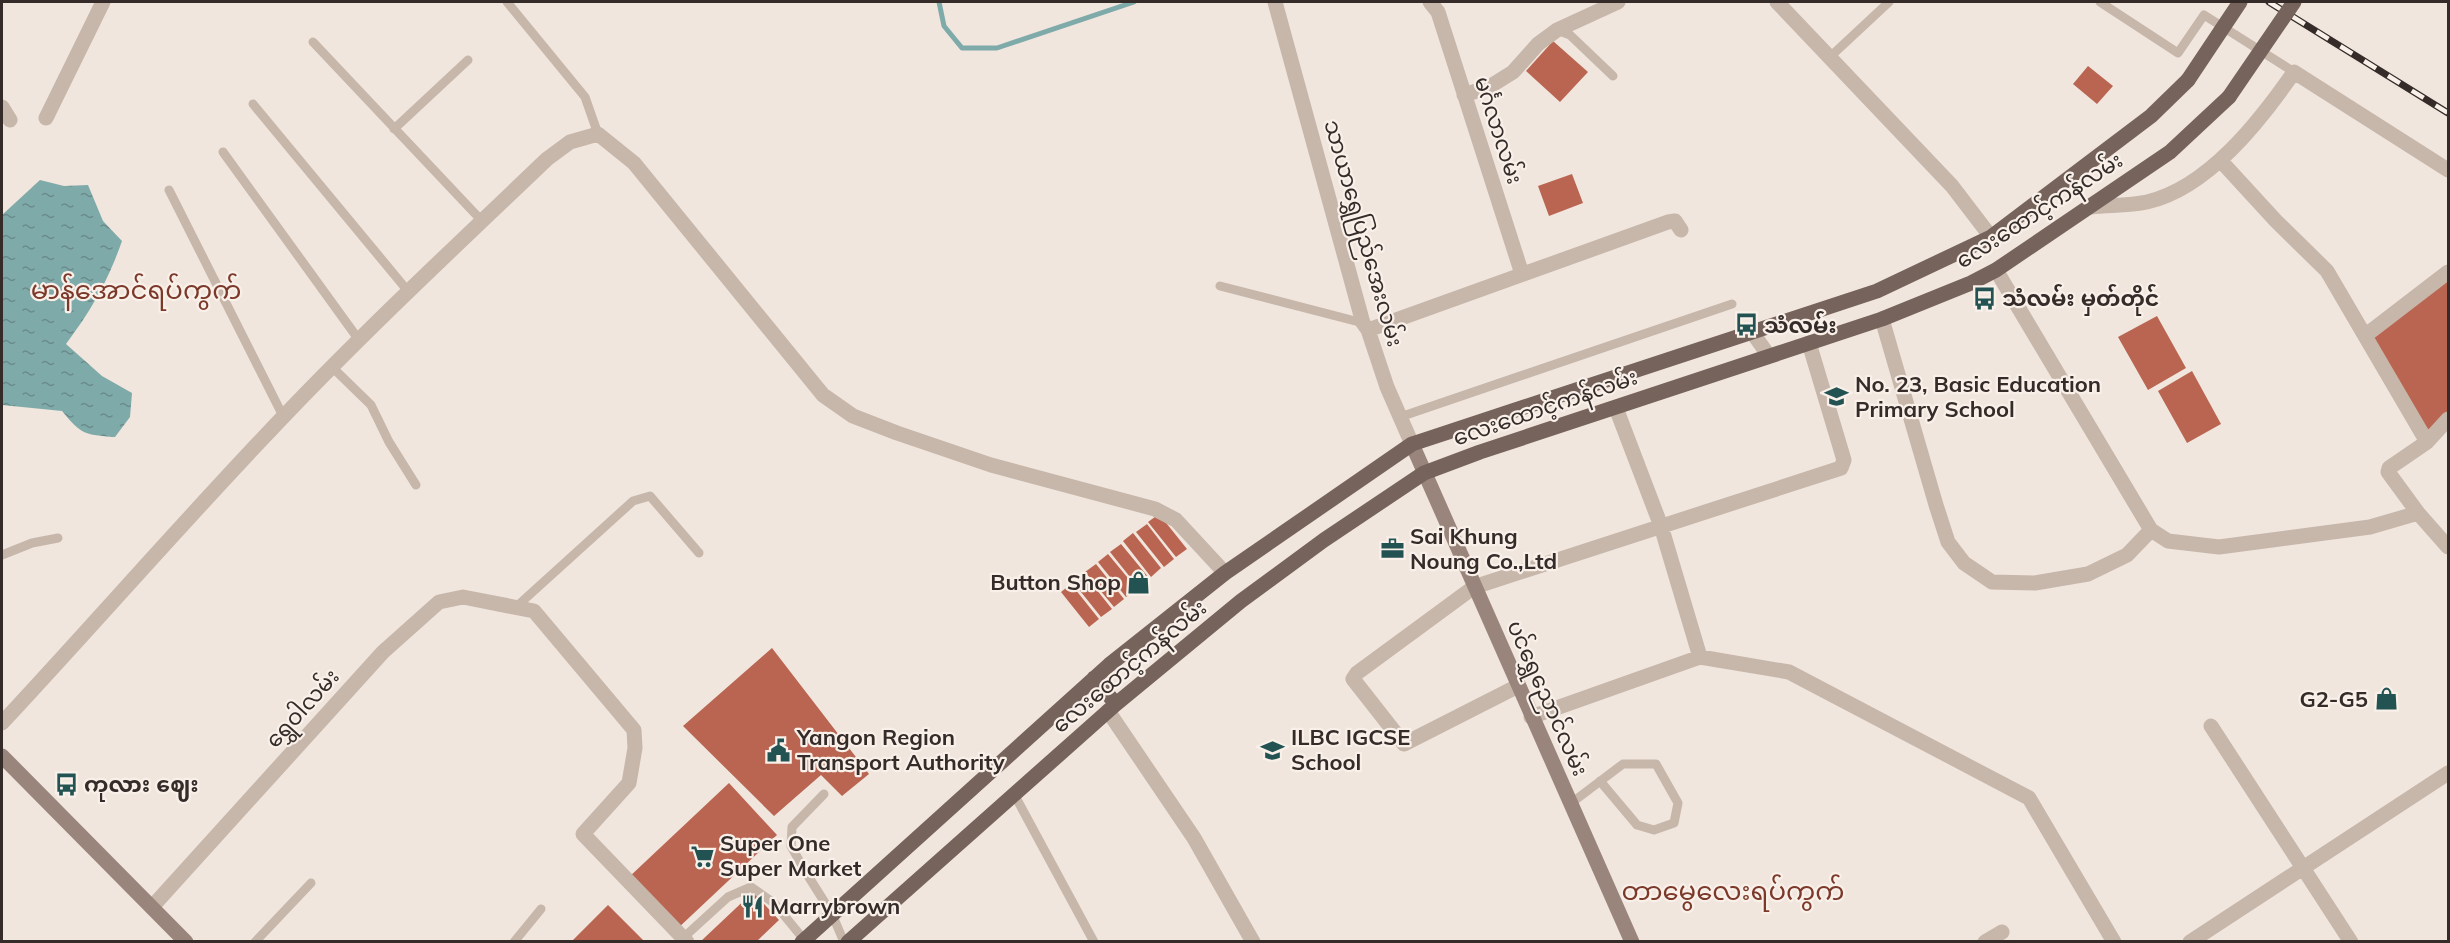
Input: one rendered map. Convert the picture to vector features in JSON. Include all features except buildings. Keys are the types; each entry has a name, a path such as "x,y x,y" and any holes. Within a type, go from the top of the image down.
{"main road":[{"name":"လေးထောင့်ကန်လမ်း","path":"804,941 1094,678 1225,573 1412,444 1877,291 1991,237 2151,116 2188,80 2240,2"},
{"name":"လေးထောင့်ကန်လမ်း","path":"851,940 1112,707 1241,601 1324,540 1424,473 1480,452 1882,319 1971,283 1996,270 2170,152 2229,97 2294,2"},
{"path":"1628,374 1637,400"},
{"path":"1094,678 1112,707"}],"street":[{"path":"46,118 104,2"},
{"name":"သာယာရွှေပြည်အေးလမ်း","path":"1275,2 1366,326 1387,387 1424,473"},
{"name":"မင်္ဂလာလမ်း","path":"1430,2 1438,12 1522,274"},
{"path":"1464,95 1489,87 1513,72 1538,44 1557,30 1618,2"},
{"path":"1777,2 1831,56 1952,186 1991,237"},
{"path":"2091,207 2147,202 2188,184 2220,160 2265,113 2294,72 2448,170"},
{"path":"2,723 284,416 407,290 547,159 570,142 598,134 634,163 823,395 853,416 991,465 1155,509 1176,520 1225,573"},
{"path":"2220,160 2276,221 2327,271 2427,442"},
{"path":"1366,326 1668,222 1675,221 1681,230"},
{"path":"1996,270 2151,530 2168,541 2219,547 2370,527 2418,513"},
{"path":"2366,335 2448,272"},
{"path":"1882,319 1948,542 1964,563 1992,582 2035,583 2088,574 2127,555 2151,530"},
{"path":"1752,332 1769,356"},
{"path":"1518,686 1404,744 1353,679 1357,673 1474,587 1838,470 1844,465 1809,343"},
{"path":"1616,408 1661,526 1700,657"},
{"path":"2448,419 2427,442 2389,468 2388,472 2418,513 2448,547"},
{"name":"ပင်ရွှေညောင်လမ်း","path":"1424,473 1631,941"},
{"name":"ရွှေဝါလမ်း","path":"152,908 383,652 439,602 463,597 534,610 634,730 635,748 629,783 582,833 685,940"},
{"path":"1531,717 1700,657 1789,672 2029,798 2114,942"},
{"path":"1112,707 1194,838 1252,942"},
{"path":"2211,726 2351,942"},
{"path":"2,756 186,942"},
{"path":"2190,942 2448,773"},
{"path":"1984,942 2002,932"}],"lane":[{"path":"508,2 585,98 598,134"},
{"path":"1831,56 1889,2"},
{"path":"2100,2 2178,53 2204,15 2294,72"},
{"path":"1557,30 1570,35 1613,76"},
{"path":"313,42 482,221"},
{"path":"394,129 468,60"},
{"path":"253,104 407,290"},
{"path":"224,152 359,340"},
{"path":"169,190 284,416"},
{"path":"1220,286 1366,326"},
{"path":"1400,417 1732,304"},
{"path":"332,367 371,405 389,442 416,485"},
{"path":"516,607 633,501 641,498 650,496 699,553"},
{"path":"2,555 32,543 58,538"},
{"path":"1570,804 1600,781 1623,764 1656,764 1678,803 1674,823 1654,830 1637,825 1600,781"},
{"path":"824,794 792,827 791,846 804,871 851,940"},
{"path":"1014,794 1094,942"},
{"path":"255,942 311,883"},
{"path":"685,940 728,897 752,887 774,903 804,941"},
{"path":"514,942 541,909"}],"water":[{"path":"40,180 64,186 88,185 103,221 122,241 98,295 66,344 102,376 132,393 130,417 115,437 84,432 62,411 2,405 2,215"}],"waterway":[{"path":"939,2 944,26 962,48 997,48 1134,2"}],"railway":[{"path":"2269,2 2448,113"}],"place":[{"name":"သံလမ်း မှတ်တိုင်","path":"1984,298"},
{"name":"သံလမ်း","path":"1746,325"},
{"name":"No. 23, Basic Education Primary School","path":"1837,397"},
{"name":"Sai Khung Noung Co.,Ltd","path":"1392,549"},
{"name":"Button Shop","path":"1139,582"},
{"name":"G2-G5","path":"2386,699"},
{"name":"Yangon Region Transport Authority","path":"779,750"},
{"name":"ILBC IGCSE School","path":"1273,750"},
{"name":"ကုလား ဈေး","path":"66,784"},
{"name":"Super One Super Market","path":"702,856"},
{"name":"Marrybrown","path":"752,906"}],"district":[{"name":"မာန်အောင်ရပ်ကွက်","path":"136,290"},
{"name":"တာမွေလေးရပ်ကွက်","path":"1733,891"}]}
